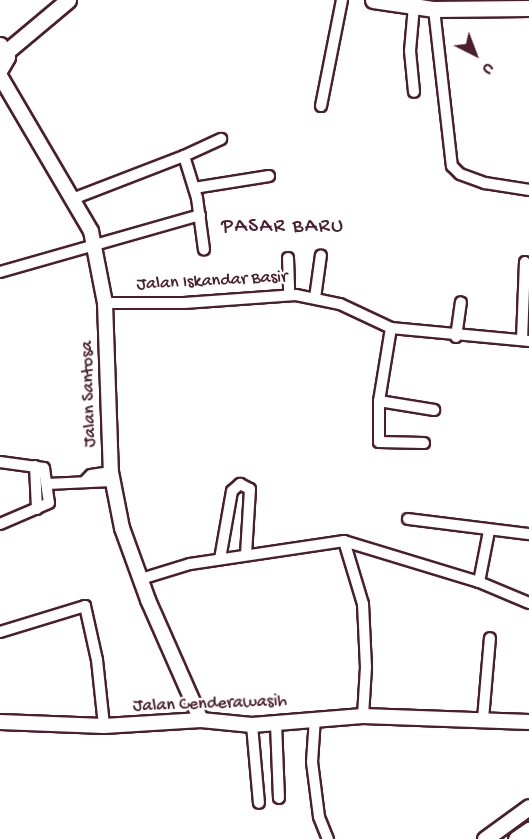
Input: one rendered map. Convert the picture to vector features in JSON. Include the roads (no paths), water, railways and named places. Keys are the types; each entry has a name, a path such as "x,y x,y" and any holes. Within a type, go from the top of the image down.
{"main road":[{"path":"373,0 434,9 529,8"},
{"path":"0,69 5,63 3,48 64,1"},
{"path":"485,839 529,807"},
{"path":"516,839 529,830"}],"street":[{"path":"321,106 342,0"},
{"path":"414,6 410,51 414,92"},
{"path":"434,9 452,166 460,174 485,183 529,190"},
{"name":"Jalan Santosa","path":"0,76 75,198 95,247 105,303 112,476 122,528 141,579 201,720"},
{"path":"75,198 184,156 221,139"},
{"path":"184,156 200,215 204,250"},
{"path":"194,188 269,176"},
{"path":"0,272 95,247 200,215"},
{"path":"315,298 321,255"},
{"path":"288,258 289,295"},
{"path":"525,262 525,340"},
{"name":"Jalan Iskandar Basir","path":"105,303 184,303 289,295 340,304 391,328 456,337 525,340"},
{"path":"456,337 461,302"},
{"path":"391,328 379,401 379,442 424,443"},
{"path":"379,401 434,410"},
{"path":"0,462 34,466 46,471 49,502 0,524"},
{"path":"34,466 37,509"},
{"path":"47,484 85,481 91,475 112,476"},
{"path":"220,559 232,491 240,484 250,489 246,554"},
{"path":"408,519 489,531 529,534"},
{"path":"479,582 489,531"},
{"path":"141,579 246,554 344,541 479,582 529,603"},
{"path":"344,541 363,604 366,667 363,716"},
{"path":"0,632 85,606 97,660 104,726"},
{"path":"483,719 490,638"},
{"name":"Jalan Cenderawasih","path":"0,722 104,726 201,720 252,725 315,718 363,716 529,722"},
{"path":"315,718 312,762 319,818 328,839"},
{"path":"276,724 279,798"},
{"path":"252,725 259,803"}],"district":[{"name":"PASAR BARU","path":"283,228"}]}
